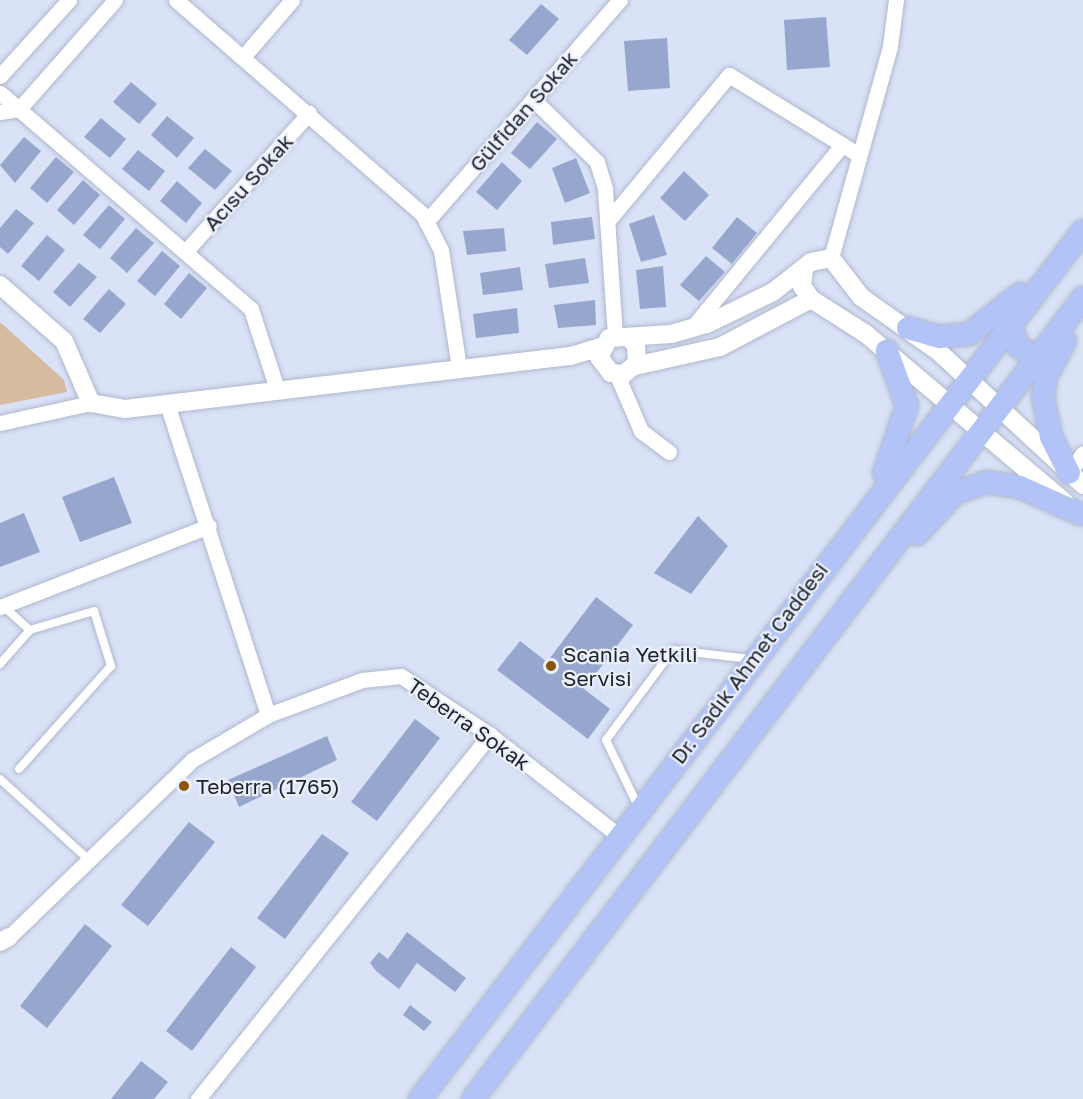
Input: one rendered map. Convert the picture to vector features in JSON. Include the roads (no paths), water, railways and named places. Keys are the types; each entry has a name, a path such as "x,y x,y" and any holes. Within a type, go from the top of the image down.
{"main road":[{"name":"Dr. Sadık Ahmet Caddesi","path":"420,1099 752,659 1083,231"},
{"path":"908,328 940,337 969,334 1049,275"},
{"name":"Dr. Sadık Ahmet Caddesi","path":"473,1099 879,560 1083,298"},
{"path":"1076,479 1047,426 1043,387 1051,364 1083,315"},
{"path":"1010,325 1019,347 1036,358"},
{"path":"878,495 907,414 903,385 887,351"},
{"path":"879,560 914,537 955,493 980,483 1012,484 1082,515"}],"street":[{"path":"0,76 69,0"},
{"path":"0,112 19,109 115,0"},
{"path":"176,0 309,113 426,222 441,250 459,368"},
{"path":"243,57 292,0"},
{"name":"Gülfidan Sokak","path":"426,222 620,0"},
{"path":"831,258 890,45 896,0"},
{"path":"607,222 729,75 860,155"},
{"path":"0,93 251,309 277,389"},
{"path":"533,99 597,162 622,337 638,352 635,366"},
{"name":"Acısu Sokak","path":"186,251 309,113"},
{"path":"691,328 842,145"},
{"path":"0,423 92,403 125,409 168,407 277,389 571,356 601,356 622,337 691,328 774,292 804,270 811,262 831,258"},
{"path":"831,258 861,297 908,328 968,378 997,408 1076,479 1083,453"},
{"path":"804,270 802,286 818,301 887,351 979,431 1082,515"},
{"path":"617,375 635,366 720,347 818,301 841,296 847,279"},
{"path":"0,285 64,341 92,403"},
{"path":"601,356 617,375 641,431 669,452"},
{"path":"168,407 209,526 268,715"},
{"path":"1,605 209,526"},
{"name":"Teberra Sokak","path":"5,939 90,861 192,760 268,715 362,680 401,676 490,735 618,835"},
{"path":"198,1099 490,735"}],"lane":[{"path":"1,605 30,630"},
{"path":"0,664 30,630 94,611 111,666 19,769"},
{"path":"639,808 606,740 673,650 752,659"},
{"path":"0,779 90,861"}],"place":[{"name":"Scania Yetkili Servisi","path":"551,666"},
{"name":"Teberra (1765)","path":"184,786"}]}
